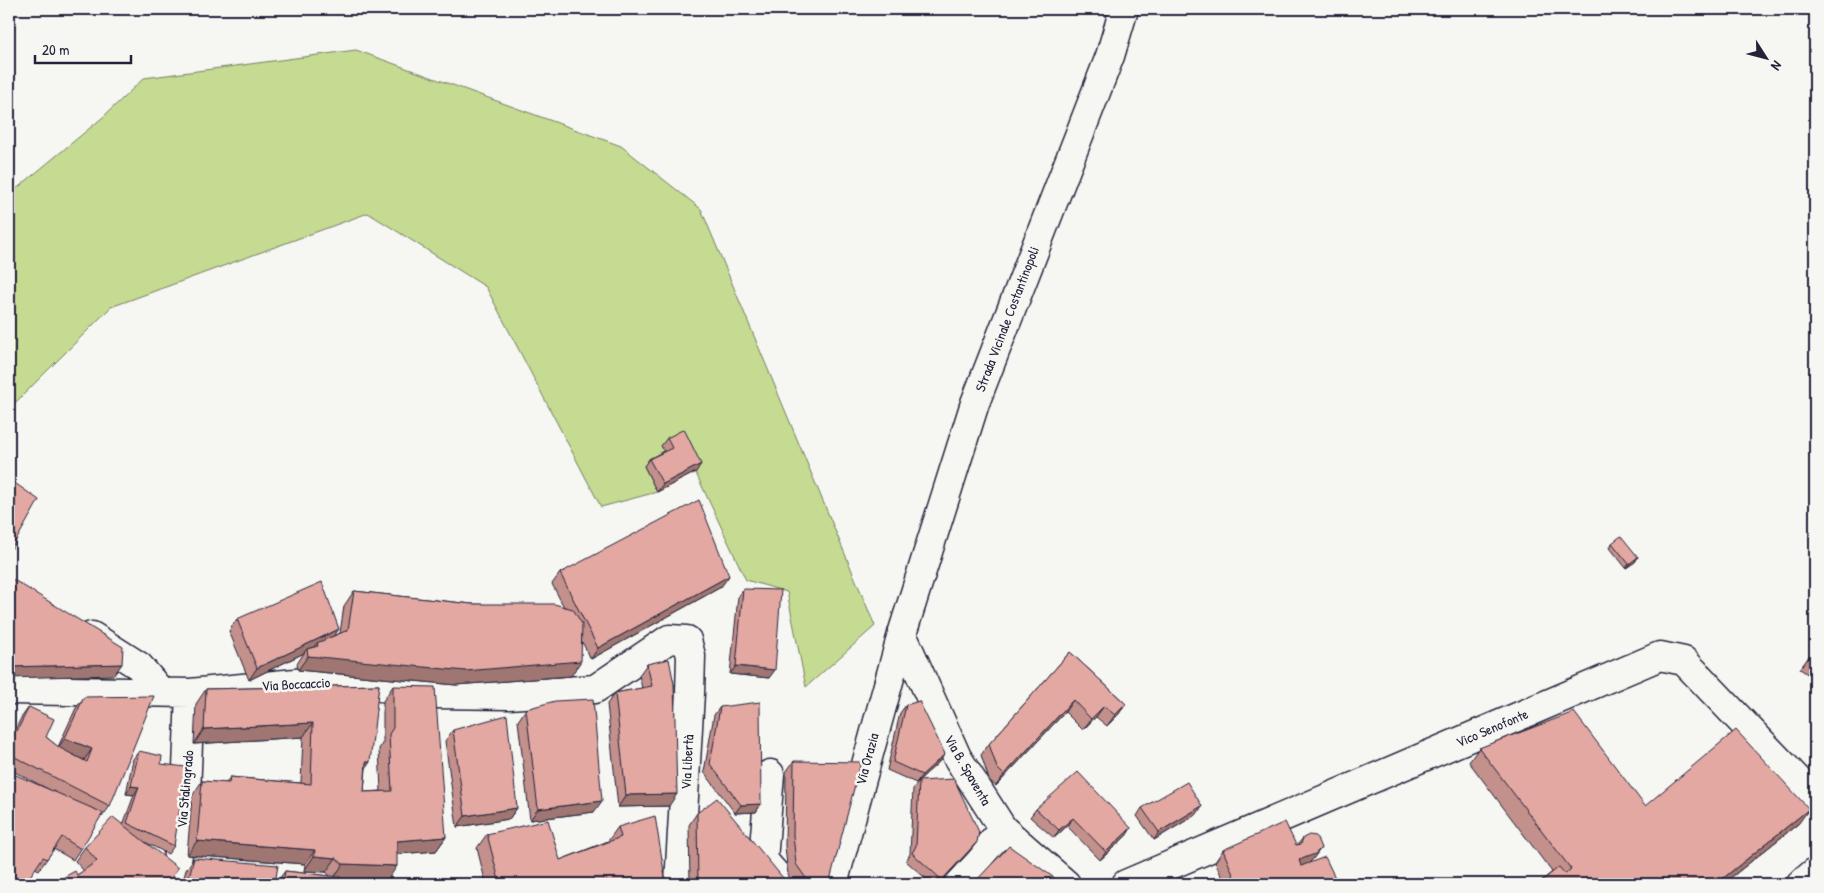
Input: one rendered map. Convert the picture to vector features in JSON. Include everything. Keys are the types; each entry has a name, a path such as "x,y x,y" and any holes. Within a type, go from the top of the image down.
{"street":[{"name":"Strada Vicinale Costantinopoli","path":"902,634 975,403 1110,56 1124,9"},
{"path":"74,624 139,666 161,692"},
{"name":"Via B. Spaventa","path":"902,634 957,757 1003,829 1066,884"},
{"name":"Via Orazia","path":"833,884 902,634"},
{"name":"Via Boccaccio","path":"9,690 190,693 326,680 434,694 509,695 595,689 669,639 688,640"},
{"name":"Via Libertà","path":"679,884 690,693 691,656 688,640"},
{"name":"Vico Senofonte","path":"1126,884 1660,656 1684,661 1815,798"},
{"name":"Via Stalingrado","path":"174,884 186,794 190,693"},
{"path":"770,774 763,860 784,884"},
{"path":"956,884 1003,829"},
{"path":"1801,884 1815,872"}],"green space":[{"path":"356,50 621,146 701,209 875,626 806,687 787,592 746,580 679,437 644,466 657,492 601,507 486,287 368,213 111,307 9,409 9,195 102,118 144,78"}],"building":[{"path":"684,429 701,464 663,484 649,459 672,448 667,438"},
{"path":"9,479 39,500 9,553"},
{"path":"699,500 729,576 598,648 560,573"},
{"path":"1621,536 1638,557 1629,564 1612,543"},
{"path":"9,577 123,647 122,664 9,667"},
{"path":"322,582 339,629 257,668 237,619"},
{"path":"743,589 781,590 775,670 736,666"},
{"path":"354,591 472,604 554,604 573,609 582,624 581,661 466,671 308,656 307,649 318,646 317,643 348,630"},
{"path":"1815,648 1815,663 1808,658"},
{"path":"1070,652 1126,704 1115,715 1104,706 1091,719 1073,700 1004,775 997,768 989,744"},
{"path":"669,659 674,684 677,794 626,795 615,693 652,686 647,664"},
{"path":"379,685 370,762 366,762 364,792 392,791 389,734 393,728 393,686 435,687 446,837 397,841 397,866 343,864 336,858 314,856 315,850 197,841 202,781 229,783 230,777 311,784 313,723 204,729 206,689"},
{"path":"154,696 110,806 9,754 9,726 17,731 29,707 54,719 46,737 60,748 87,762 92,749 65,738 84,697"},
{"path":"593,699 602,801 538,809 526,709 555,701"},
{"path":"919,701 945,754 922,775 893,762 906,705"},
{"path":"760,702 761,804 741,805 710,764 720,707"},
{"path":"1574,712 1645,806 1736,730 1809,809 1716,884 1538,884 1559,867 1565,874 1571,869 1479,748"},
{"path":"507,715 517,808 465,816 453,730"},
{"path":"139,751 162,756 161,764 186,767 174,846 127,823 139,787 131,786"},
{"path":"794,761 861,762 829,884 810,884 796,864 793,835"},
{"path":"9,772 103,813 81,849 62,837 47,859 43,857 25,884 9,884"},
{"path":"1078,772 1131,828 1106,852 1073,818 1059,830 1036,809"},
{"path":"954,779 979,832 977,842 942,880 912,853 916,846 919,781"},
{"path":"1187,782 1202,806 1159,832 1142,808"},
{"path":"717,798 788,884 698,884 697,813"},
{"path":"655,816 666,884 500,884 487,834 548,820 560,860 621,837 618,827"},
{"path":"113,817 178,868 167,884 52,884 75,871 77,875 97,861 85,847"},
{"path":"1285,822 1296,845 1301,844 1303,838 1309,835 1316,836 1321,848 1315,854 1299,860 1301,866 1325,857 1338,884 1237,884 1223,850"},
{"path":"1009,846 1063,884 973,884"},
{"path":"194,858 278,865 275,884 187,884"},
{"path":"285,871 340,877 339,884 283,884"}]}
